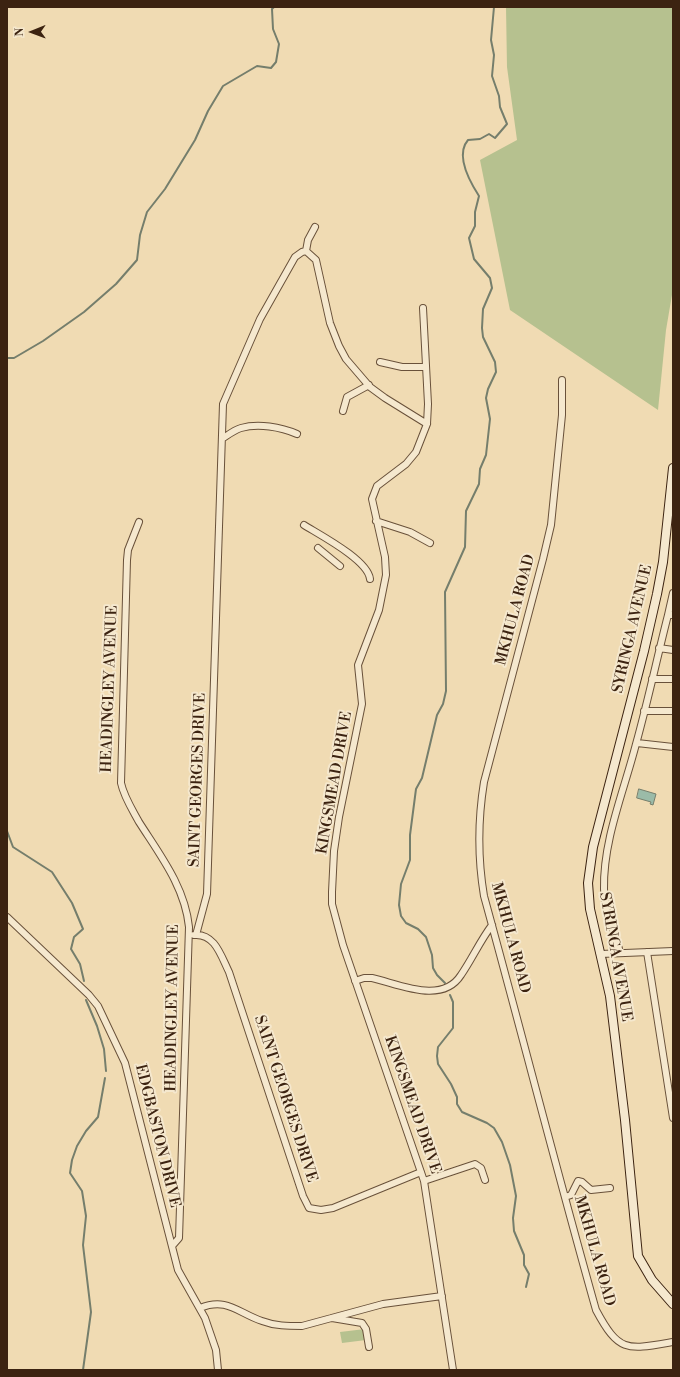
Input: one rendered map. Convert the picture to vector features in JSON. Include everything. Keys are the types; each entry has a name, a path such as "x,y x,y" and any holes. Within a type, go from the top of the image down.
{"street":[{"path":"315,227 308,240 306,252 316,260 330,323 338,346 350,364 369,385 385,398 427,424"},
{"name":"SAINT GEORGES DRIVE","path":"306,252 302,252 296,257 279,283 260,319 239,365 224,404 207,894 196,935 204,935 212,940 229,972 303,1196 309,1208 321,1210 333,1208 421,1172"},
{"name":"KINGSMEAD DRIVE","path":"423,308 428,404 427,424 416,452 406,464 377,486 373,493 372,505 385,557 386,575 379,610 358,665 362,704 339,817 332,881 332,904 343,945 424,1181 453,1370"},
{"path":"380,362 402,367 426,367"},
{"name":"MKHULA ROAD","path":"562,380 562,416 551,525 542,566 483,790 480,835 481,877 492,925 596,1310 607,1332 618,1343 634,1347 673,1342"},
{"path":"343,411 347,397 369,385"},
{"path":"412,415 422,415 428,404"},
{"path":"412,415 421,428 422,439"},
{"path":"222,439 241,428 249,427 276,427 297,434"},
{"name":"SYRINGA AVENUE","path":"673,468 663,562 657,594 589,863 588,896 610,996 618,1055 638,1256 652,1280 673,1304"},
{"path":"376,521 410,532 430,543"},
{"name":"HEADINGLEY AVENUE","path":"139,522 128,550 127,560 121,783 127,801 178,886 187,913 188,936 179,1238 172,1246"},
{"path":"304,526 355,559 367,569 370,579"},
{"path":"318,548 340,566"},
{"path":"620,952 616,936 606,912 604,872 612,828 636,743 659,648 671,615 673,595"},
{"path":"659,648 673,650"},
{"path":"652,679 673,679"},
{"path":"644,711 673,711"},
{"path":"636,743 673,747"},
{"name":"EDGBASTON DRIVE","path":"7,917 89,994 98,1006 106,1021 131,1079 172,1246 181,1276 200,1308 216,1350 218,1370"},
{"path":"355,981 364,978 372,978 430,991 446,989 461,977 492,925"},
{"path":"188,936 196,935"},
{"path":"601,954 620,952 673,951"},
{"path":"647,952 673,1118"},
{"path":"424,1181 475,1164 481,1168 485,1180"},
{"path":"565,1197 571,1195 578,1181 582,1182 591,1190 610,1188"},
{"path":"200,1308 216,1303 228,1305 262,1322 278,1326 302,1326 383,1304 442,1296"},
{"path":"330,1318 362,1323 366,1329 369,1347"}],"green space":[{"path":"506,7 673,7 673,289 666,330 658,410 510,310 480,160 517,140 507,67"},
{"path":"365,1329 366,1340 342,1343 340,1332"}],"shaded area":[{"path":"639,789 656,794 653,805 650,804 651,802 637,798"}],"waterway":[{"path":"7,358 14,358 43,341 84,312 116,284 137,260 140,235 147,212 165,189 195,140 208,111 223,86 257,66 271,68 276,62 279,44 273,29 272,9 274,7"},
{"path":"445,983 437,975 433,968 432,955 426,937 418,929 406,923 401,916 399,905 401,884 410,860 410,835 416,789 422,778 437,715 443,704 446,691 445,592 465,547 466,511 479,484 480,469 486,455 490,419 486,398 488,389 496,372 495,362 483,337 482,328 483,309 492,288 490,278 474,259 469,238 475,226 475,212 479,196 468,176 463,161 464,146 468,140 480,139 489,134 495,138 507,124 500,107 499,96 492,76 494,55 491,40 494,7"},
{"path":"7,831 13,847 52,872 72,903 83,929 74,937 71,949 80,964 84,981"},
{"path":"450,995 453,1002 453,1028 438,1047 438,1064 451,1084 457,1097 457,1104 462,1112 487,1123 494,1128 502,1142 510,1165 516,1196 513,1218 514,1231 524,1255 524,1265 529,1274 526,1287"},
{"path":"86,1000 97,1026 104,1049 106,1071"},
{"path":"83,1370 91,1312 83,1245 86,1216 82,1191 70,1173 72,1160 77,1146 86,1131 98,1117 105,1078"}]}
